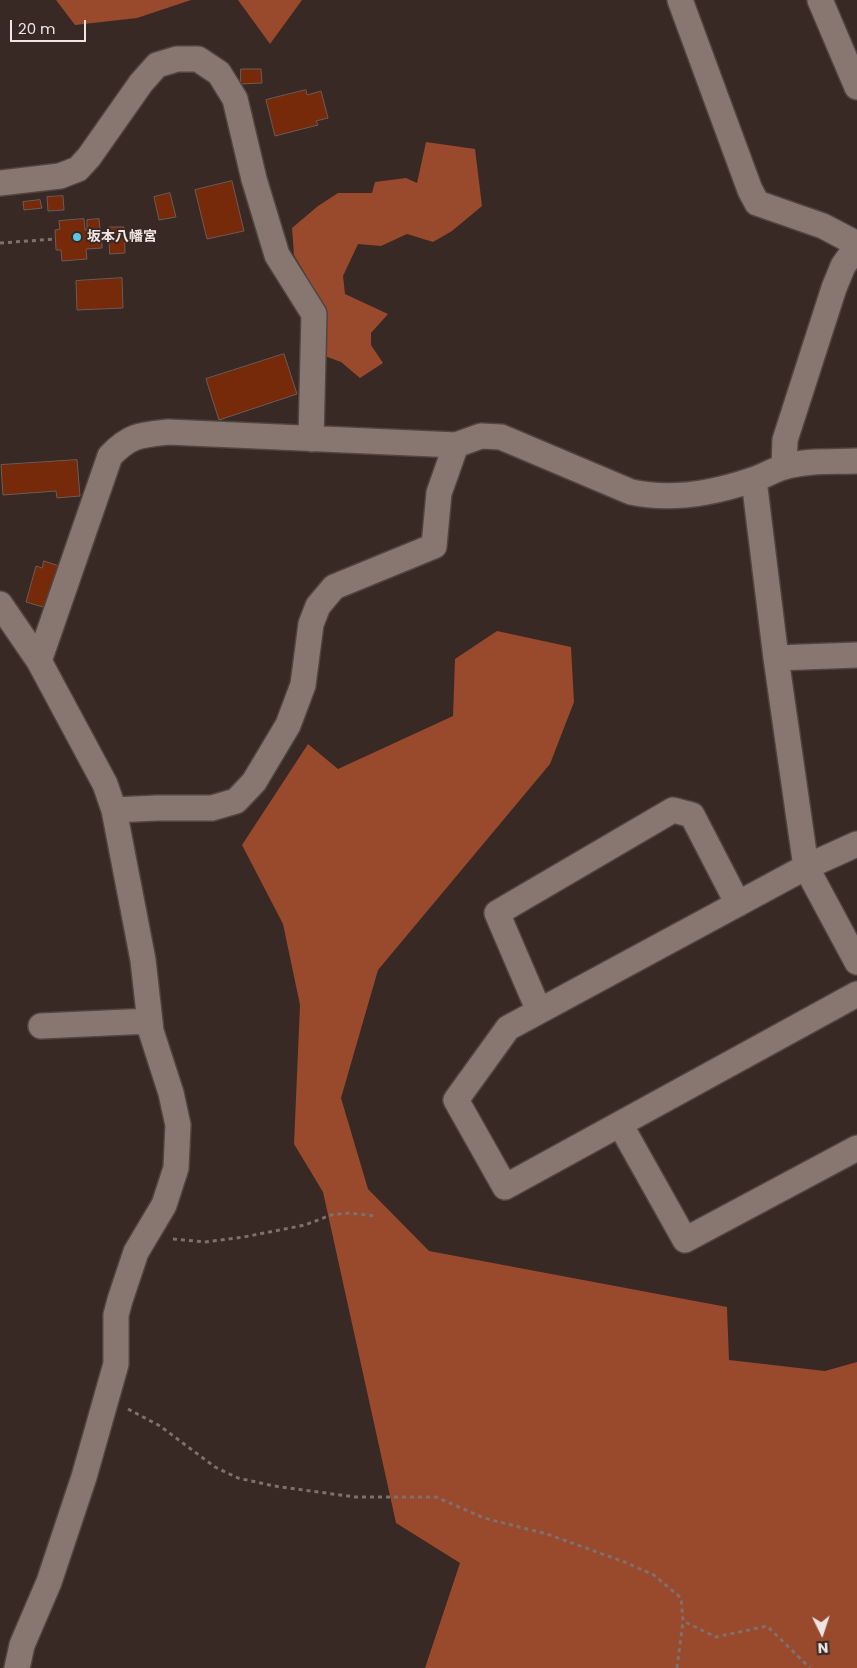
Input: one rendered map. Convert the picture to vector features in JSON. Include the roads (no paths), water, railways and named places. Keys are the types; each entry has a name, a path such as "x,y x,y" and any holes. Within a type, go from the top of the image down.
{"street":[{"path":"680,0 750,190 757,203 824,226 857,245 843,266 831,296 785,440 784,467"},
{"path":"820,0 857,88"},
{"path":"0,183 60,176 78,169 89,157 141,83 158,65 177,59 198,59 219,73 235,99 254,179 277,255 314,314 311,438"},
{"path":"39,661 110,456 123,443 141,435 168,432 456,445 481,436 501,437 631,492 648,495 682,496 706,492 754,480 784,467 815,462 857,462"},
{"path":"114,810 212,808 236,801 254,782 288,725 303,685 311,624 318,606 334,587 434,546 439,492 456,445"},
{"path":"754,480 776,658 806,867 857,962"},
{"path":"0,604 39,661 106,784 114,810 143,960 151,1031 171,1093 178,1125 176,1168 164,1204 136,1252 120,1300 116,1315 116,1364 72,1514 49,1582 22,1646 17,1668"},
{"path":"776,658 857,655"},
{"path":"539,1011 497,913 673,810 692,815 738,904"},
{"path":"857,844 806,867 508,1028 456,1100 505,1187 857,994"},
{"path":"42,1026 150,1021"},
{"path":"620,1124 685,1240 857,1148"}],"place":[{"name":"坂本八幡宮","path":"77,237"}]}
